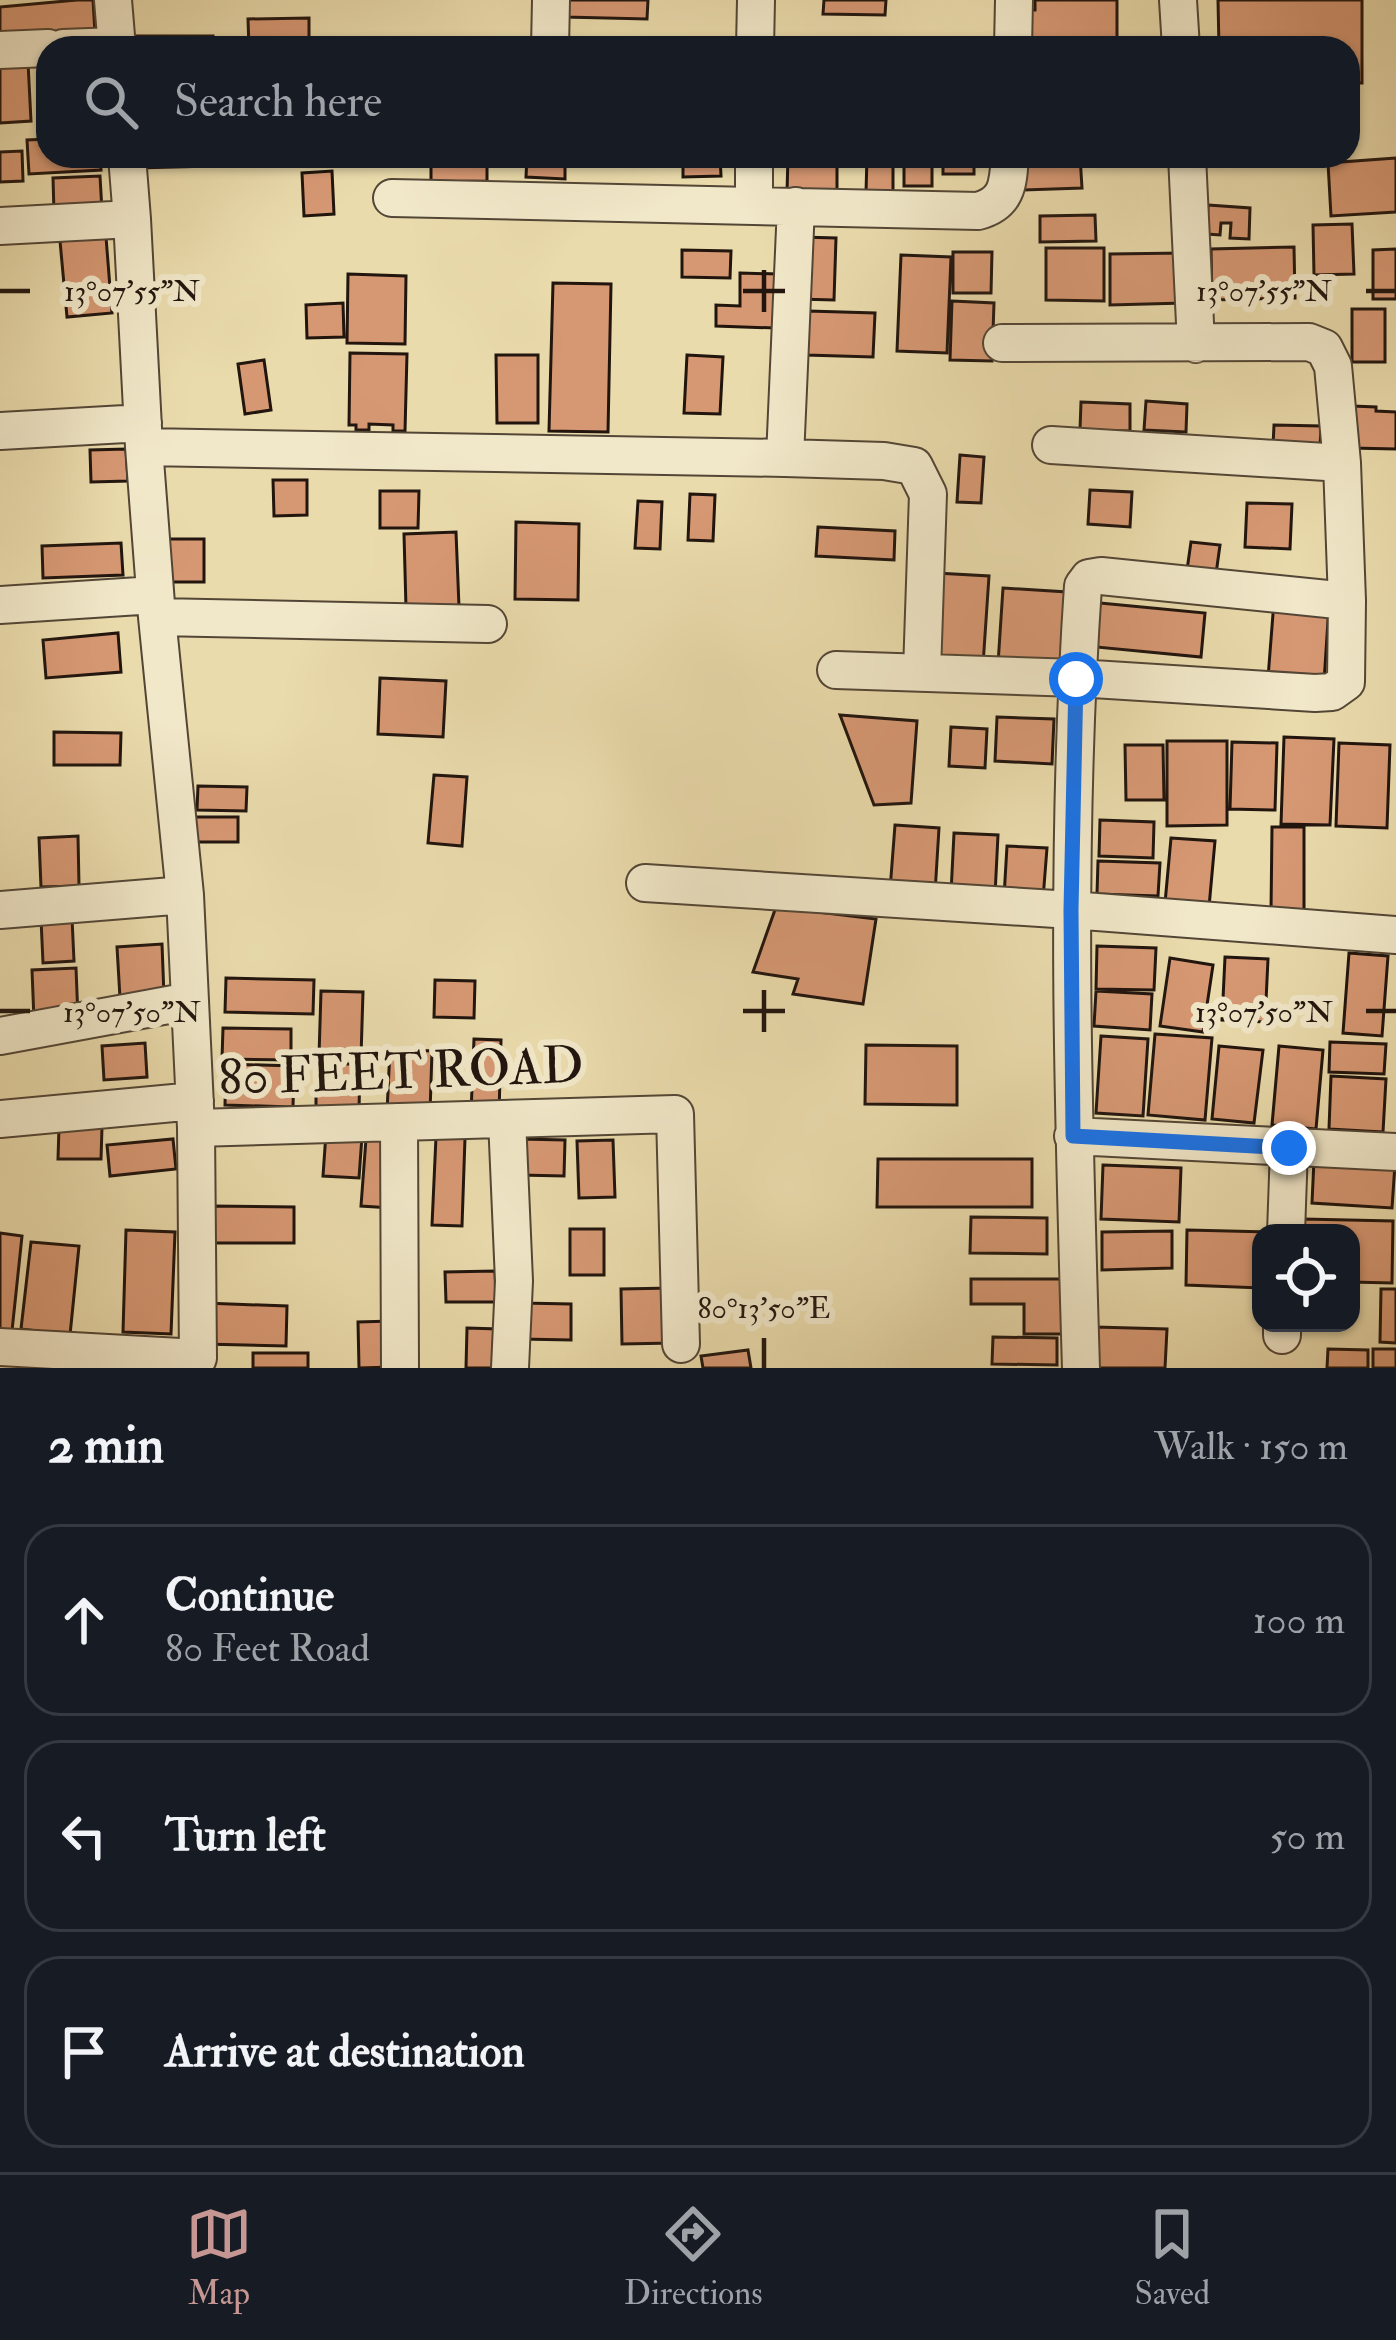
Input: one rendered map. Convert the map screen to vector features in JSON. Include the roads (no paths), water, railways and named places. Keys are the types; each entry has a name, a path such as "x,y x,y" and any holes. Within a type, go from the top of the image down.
{"street":[{"path":"112,0 116,36"},
{"path":"550,36 551,0"},
{"path":"755,36 756,0"},
{"path":"1013,36 1014,0"},
{"path":"1178,0 1180,36"},
{"path":"0,50 36,49"},
{"path":"0,1119 195,1115 185,895 156,606 128,168"},
{"path":"754,168 754,204"},
{"path":"392,198 966,211 991,208 1007,190 1009,168"},
{"path":"1187,168 1196,344"},
{"path":"785,458 796,206"},
{"path":"0,226 132,219"},
{"path":"836,670 1332,692 1346,682 1342,463 1333,366 1324,348 1309,342 1002,343"},
{"path":"0,431 884,461 914,466 928,494 922,672"},
{"path":"1051,445 1342,463"},
{"path":"1081,1368 1071,910 1083,586 1089,578 1101,576 1347,601"},
{"path":"0,605 156,606 488,623"},
{"path":"645,883 1396,935"},
{"path":"0,910 185,895"},
{"path":"0,1036 190,1001"},
{"name":"80 FEET ROAD","path":"15,1354 198,1358 195,1115 399,1122 675,1114 680,1344"},
{"path":"507,1119 514,1281 510,1368"},
{"path":"399,1122 400,1368"},
{"path":"1073,1136 1396,1152"},
{"path":"1286,1224 1289,1148"}]}
